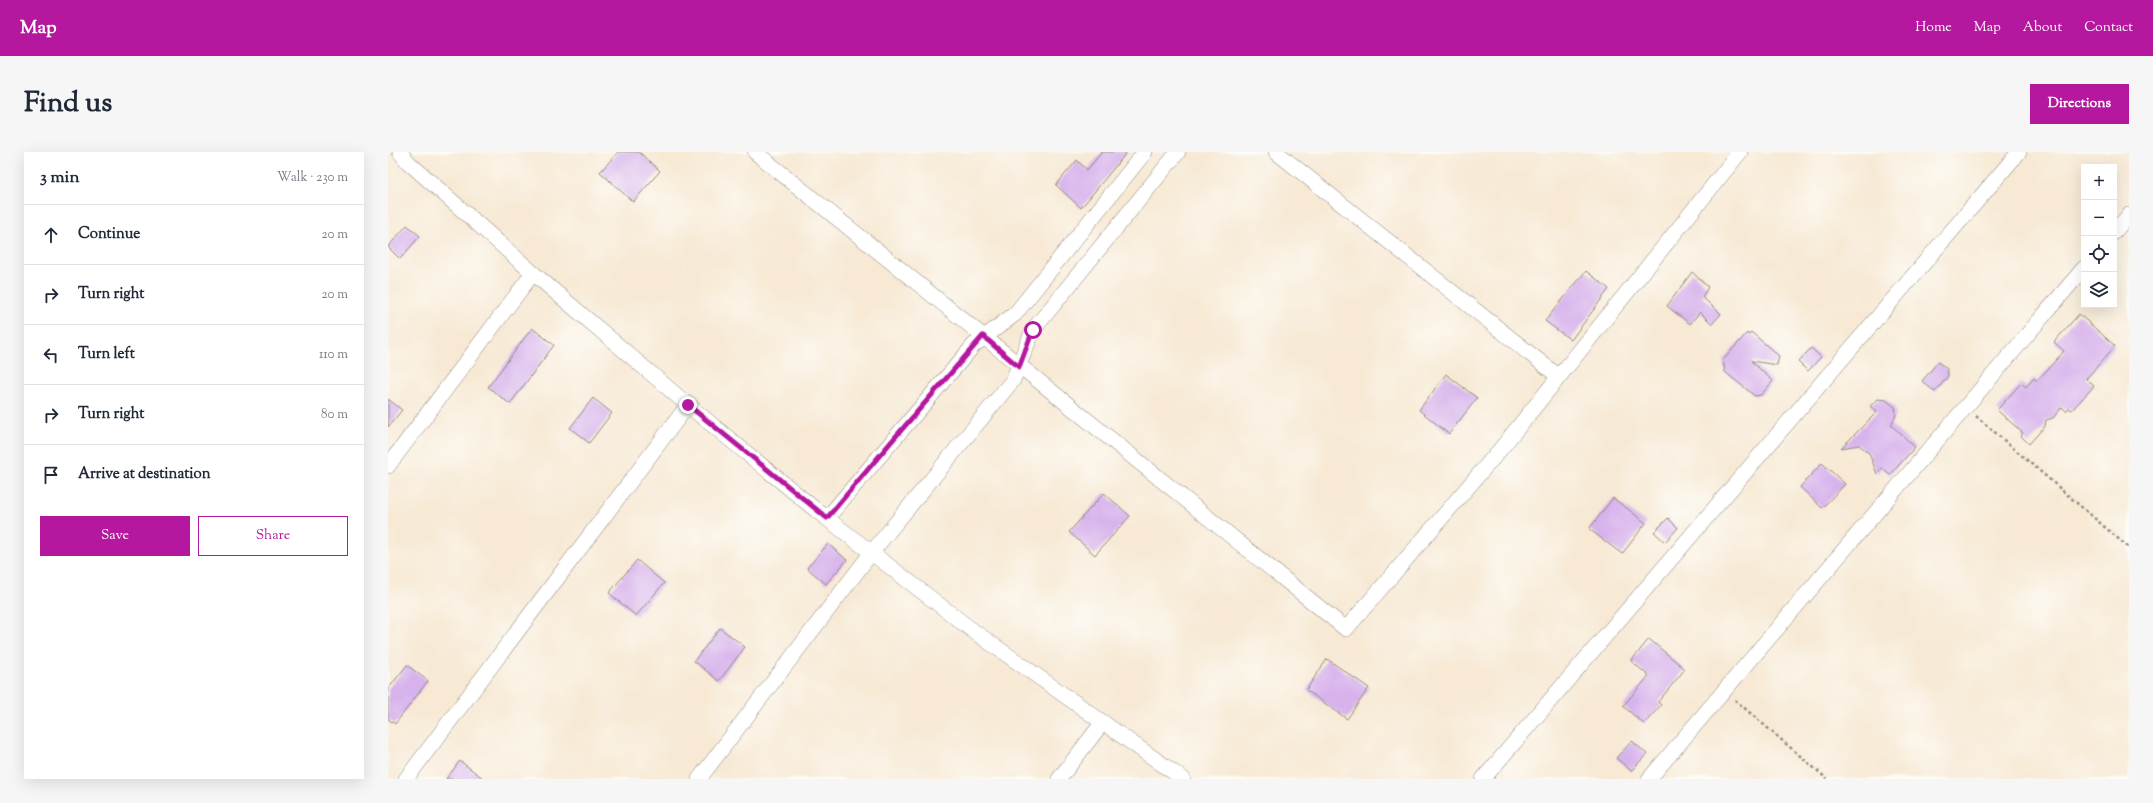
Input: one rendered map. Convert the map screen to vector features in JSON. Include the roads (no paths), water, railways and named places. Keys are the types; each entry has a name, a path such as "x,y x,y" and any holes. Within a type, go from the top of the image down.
{"street":[{"path":"400,152 408,162 533,273 688,405 827,518 972,630 1183,779"},
{"path":"755,152 983,336 1019,367 1346,629 1499,451 1740,152"},
{"path":"827,518 983,336 1016,314 1145,152"},
{"path":"700,779 872,552 1013,380 1033,330 1178,152"},
{"path":"1276,152 1558,376"},
{"path":"1483,779 2019,152"},
{"path":"2117,229 2129,215"},
{"path":"1648,779 2081,272"},
{"path":"388,466 533,273"},
{"path":"406,779 688,405"},
{"path":"1059,779 1103,722"}]}
